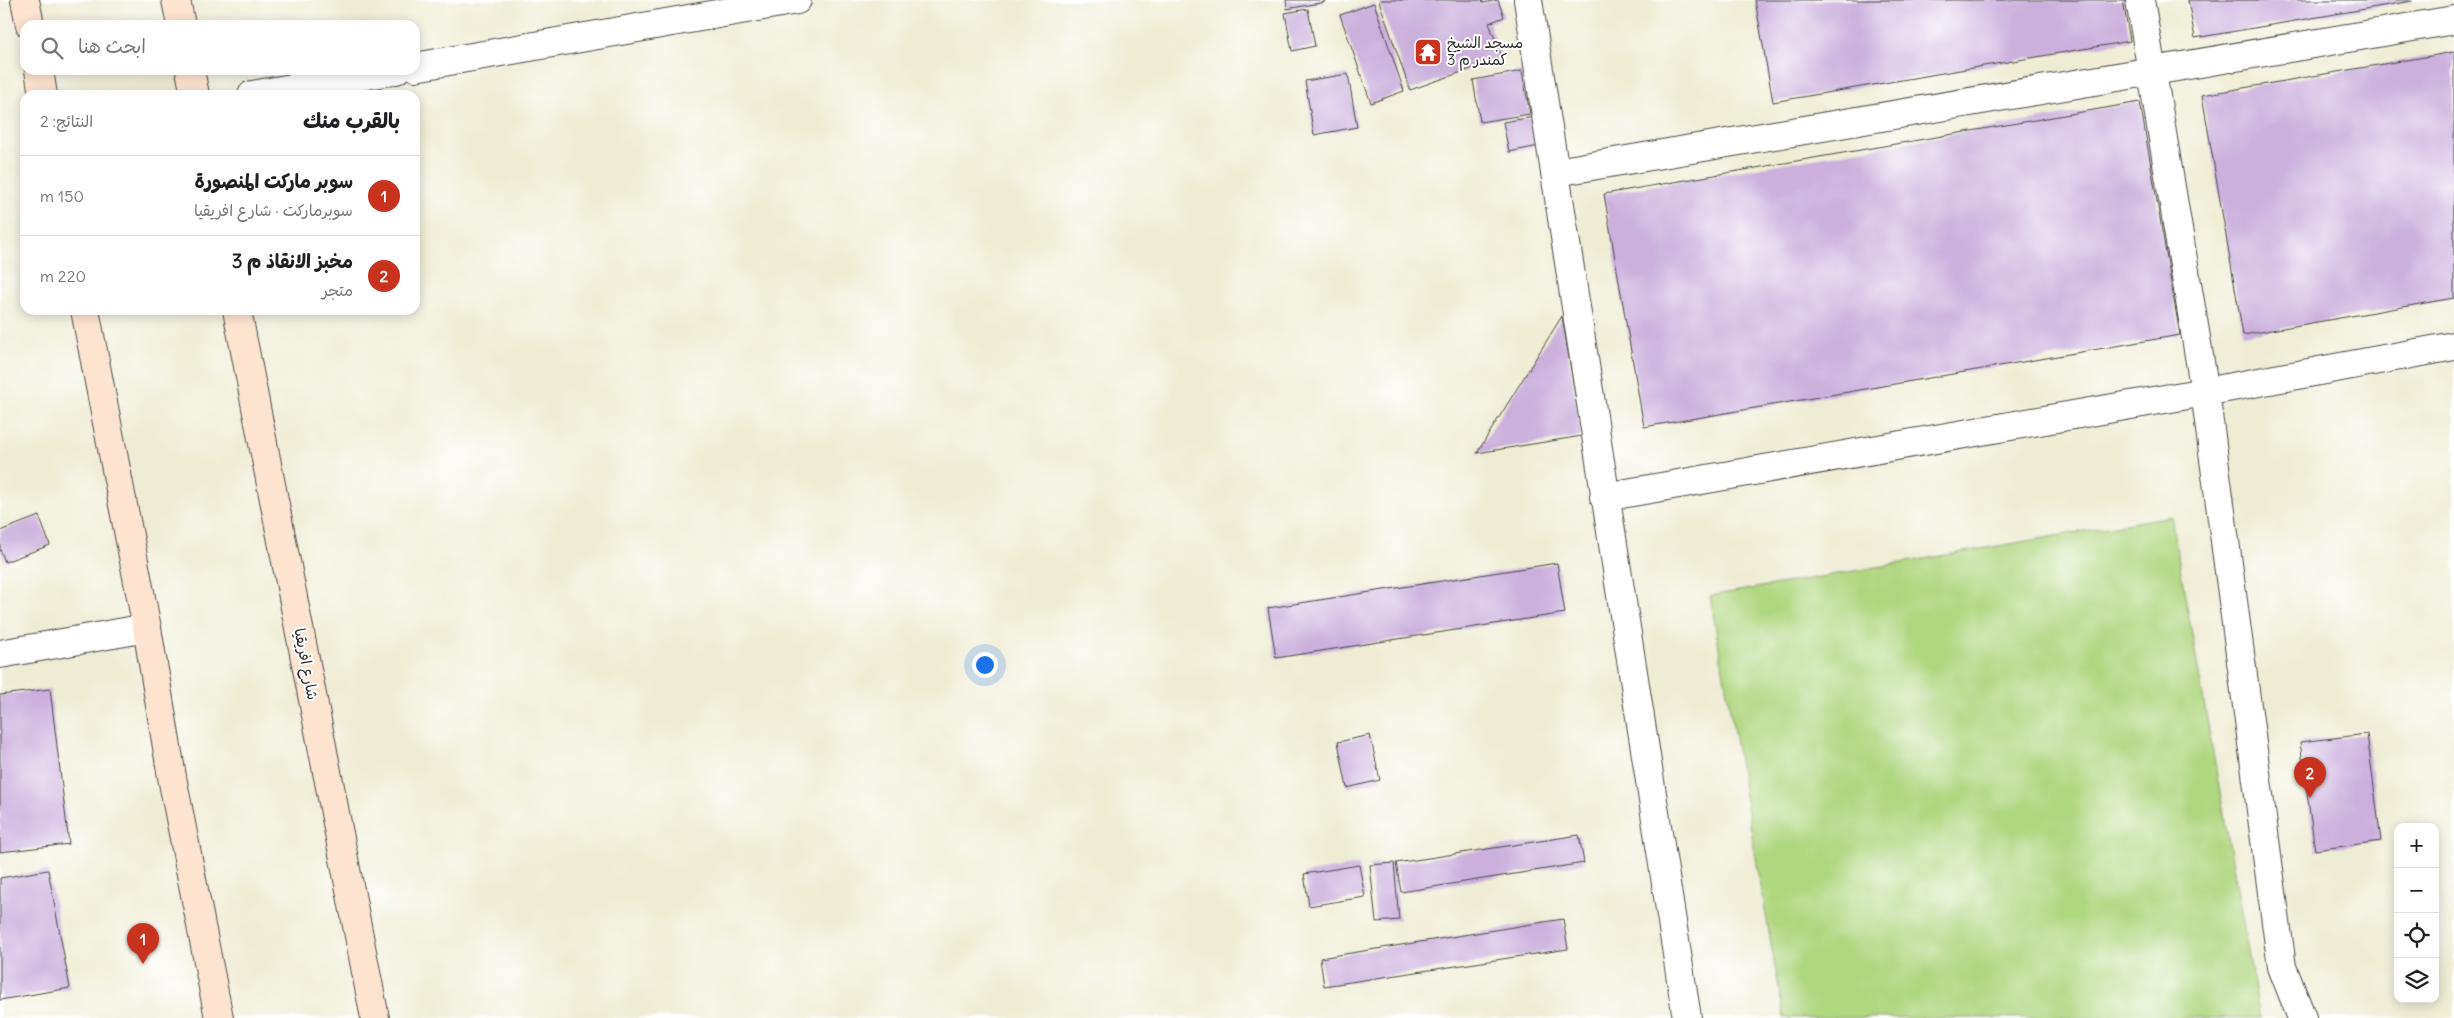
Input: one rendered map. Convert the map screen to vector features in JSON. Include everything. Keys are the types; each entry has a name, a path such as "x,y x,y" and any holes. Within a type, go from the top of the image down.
{"street":[{"path":"25,0 29,20"},
{"path":"176,0 180,20"},
{"path":"420,66 797,0"},
{"path":"1528,0 1686,1018"},
{"path":"2140,0 2205,392 2282,967 2302,1018"},
{"path":"1556,172 2454,20"},
{"path":"40,75 43,90"},
{"path":"191,75 194,90"},
{"path":"281,90 367,75"},
{"path":"86,315 147,628 172,777 219,1017"},
{"name":"شارع افريقيا","path":"238,315 372,1016"},
{"path":"1604,497 2205,392 2454,346"},
{"path":"1,649 147,628"}],"green space":[{"path":"2171,516 2260,1018 1784,1018 1710,596"}],"building":[{"path":"1286,0 1324,0 1325,2 1287,9"},
{"path":"1482,0 1483,3 1498,0 1504,17 1489,23 1502,58 1410,90 1379,1"},
{"path":"1755,0 2123,0 2130,41 1773,102"},
{"path":"2188,0 2412,0 2412,1 2195,38"},
{"path":"1374,3 1404,91 1371,103 1340,15"},
{"path":"1308,9 1315,46 1292,51 1285,13"},
{"path":"2454,52 2454,298 2243,335 2202,95"},
{"path":"1522,71 1530,114 1480,122 1473,80"},
{"path":"1348,74 1357,127 1314,135 1305,81"},
{"path":"2140,102 2180,335 1644,427 1604,194"},
{"path":"1534,117 1539,146 1509,152 1503,122"},
{"path":"1562,316 1582,436 1477,453"},
{"path":"39,516 50,545 5,562 0,549 0,531"},
{"path":"1557,563 1565,613 1276,658 1268,608"},
{"path":"50,689 69,844 0,852 0,695"},
{"path":"2367,734 2381,841 2315,850 2300,742"},
{"path":"1370,735 1380,780 1347,788 1338,742"},
{"path":"1579,835 1584,863 1401,892 1396,863"},
{"path":"1394,863 1399,920 1376,922 1370,865"},
{"path":"1359,865 1365,897 1309,906 1304,874"},
{"path":"48,870 70,988 0,1000 0,878"},
{"path":"1563,919 1568,949 1324,986 1320,958"}],"place":[{"name":"مسجد الشيخ كمندر م 3","path":"1428,52"},
{"name":"مخبز الانقاذ م 3","path":"2310,798"},
{"name":"سوبر ماركت المنصورة","path":"143,964"}]}
